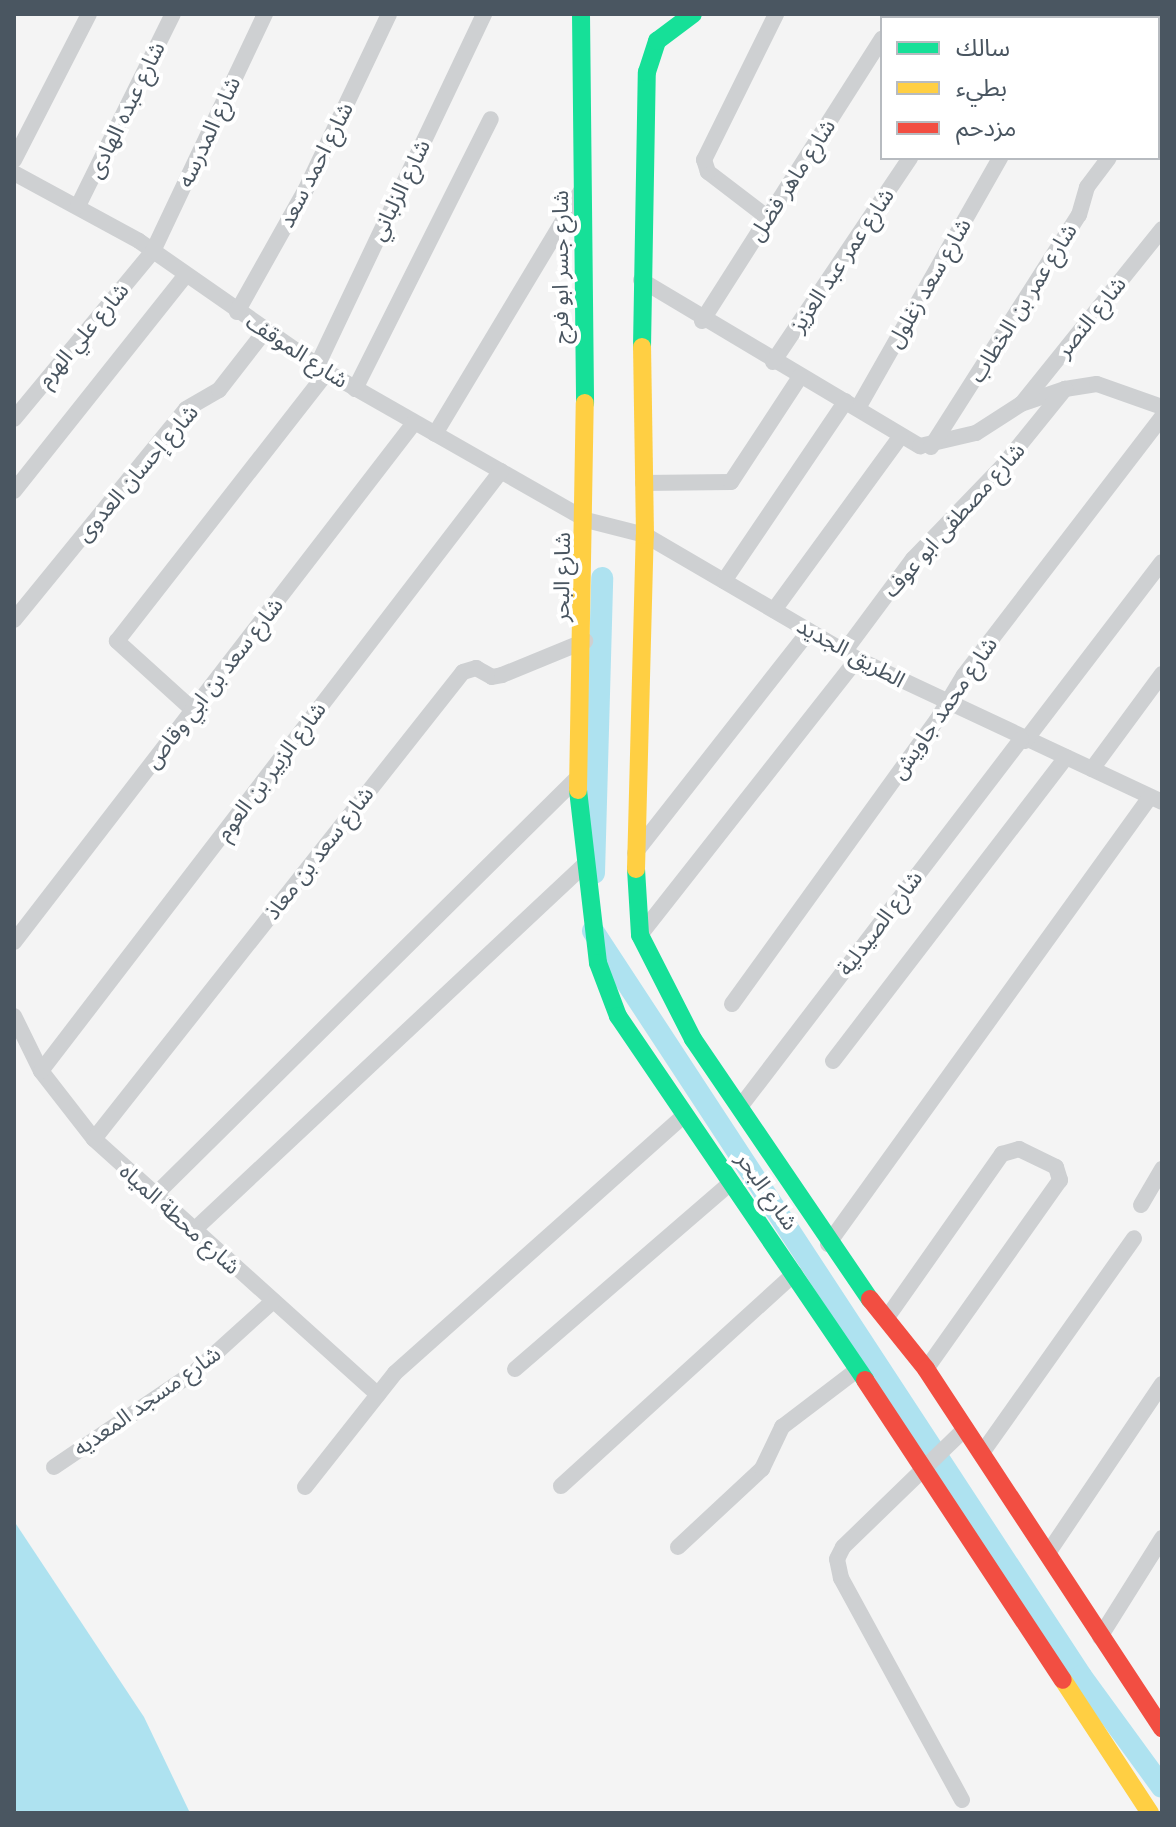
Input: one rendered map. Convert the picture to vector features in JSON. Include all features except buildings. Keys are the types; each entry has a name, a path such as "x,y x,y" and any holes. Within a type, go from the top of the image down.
{"street":[{"path":"14,160 89,14"},
{"name":"شارع عبده الهادى","path":"78,206 173,14"},
{"name":"شارع المدرسه","path":"153,251 265,14"},
{"name":"شارع احمد سعد","path":"237,312 306,189 389,14"},
{"name":"شارع الزلباني","path":"193,710 118,646 119,636 322,369 484,14"},
{"name":"شارع جسر ابو فرج","path":"581,14 586,520"},
{"path":"693,14 657,41 648,57 641,280 645,535 635,853 640,935 693,1039 828,1244 926,1369 1100,1637 1159,1714"},
{"path":"768,218 708,172 704,160 776,14"},
{"name":"شارع ماهر فضل","path":"702,321 880,41"},
{"path":"355,389 491,119"},
{"name":"شارع عمر عبد العزيز","path":"773,362 909,160"},
{"name":"شارع سعد زغلول","path":"724,581 852,404 999,160"},
{"name":"شارع عمر بن الخطاب","path":"931,447 1079,215 1087,187 1107,160"},
{"name":"شارع الموقف","path":"14,173 78,206 153,251 322,369 586,520"},
{"path":"435,434 584,186"},
{"name":"شارع النصر","path":"1021,404 1162,229"},
{"name":"شارع علي الهرم","path":"14,419 153,251"},
{"path":"14,491 186,275"},
{"path":"641,280 702,321 852,404 901,436 931,447 976,433 1021,404 1065,389 1097,384 1162,407"},
{"name":"شارع إحسان العدوى","path":"14,620 186,409 219,390 265,331"},
{"path":"643,483 731,482 800,377"},
{"name":"شارع مصطفى ابو عوف","path":"640,935 851,656 913,559 1001,468 1065,389"},
{"name":"شارع محمد جاويش","path":"732,1004 1019,601 1162,417"},
{"name":"شارع سعد بن ابي وقاص","path":"14,942 414,423"},
{"path":"774,610 901,436"},
{"name":"شارع الزبير بن العوم","path":"41,1071 501,471"},
{"name":"الطريق الجديد","path":"586,520 645,535 851,656 1023,740 1156,800"},
{"name":"شارع البحر","path":"586,520 579,776 583,866 598,963 618,1016 795,1273 1150,1813"},
{"name":"شارع الصيدلية","path":"740,1107 1162,562"},
{"path":"635,853 809,631"},
{"name":"شارع سعد بن معاذ","path":"94,1139 463,672 476,668 492,677 502,675 585,641"},
{"path":"1092,769 1162,674"},
{"path":"833,1061 1066,757"},
{"path":"153,1197 579,776"},
{"path":"828,1244 1156,800"},
{"path":"193,1231 583,866"},
{"name":"شارع محطة المياه","path":"14,1016 41,1071 94,1139 153,1197 378,1395"},
{"path":"305,1487 395,1373 685,1115"},
{"path":"886,1319 1002,1154 1019,1149 1056,1167 1060,1180 926,1369"},
{"path":"1141,1205 1162,1169"},
{"path":"515,1369 732,1182"},
{"path":"982,1453 1134,1238"},
{"path":"561,1486 795,1273"},
{"name":"شارع مسجد المعديه","path":"54,1467 197,1370 273,1301"},
{"path":"678,1547 762,1469 782,1427 858,1369"},
{"path":"1048,1553 1162,1384"},
{"path":"962,1800 838,1568 843,1547 966,1428"},
{"path":"1100,1637 1162,1538"}],"water":[{"path":"14,1521 144,1717 190,1813 14,1813"}],"waterway":[{"path":"594,873 602,578"},
{"path":"593,931 1081,1676 1162,1787"}],"traffic: fast":[{"path":"581,14 585,403"},
{"path":"642,347 647,72 657,41 693,14"},
{"path":"578,790 598,963 618,1016 865,1380"},
{"path":"636,869 640,935 693,1039 870,1299"}],"traffic: slow":[{"path":"636,869 645,535 642,347"},
{"path":"578,790 585,403"},
{"path":"1063,1680 1150,1813"}],"traffic: jam":[{"path":"870,1299 926,1369 1162,1728"},
{"path":"865,1380 1063,1680"}]}
